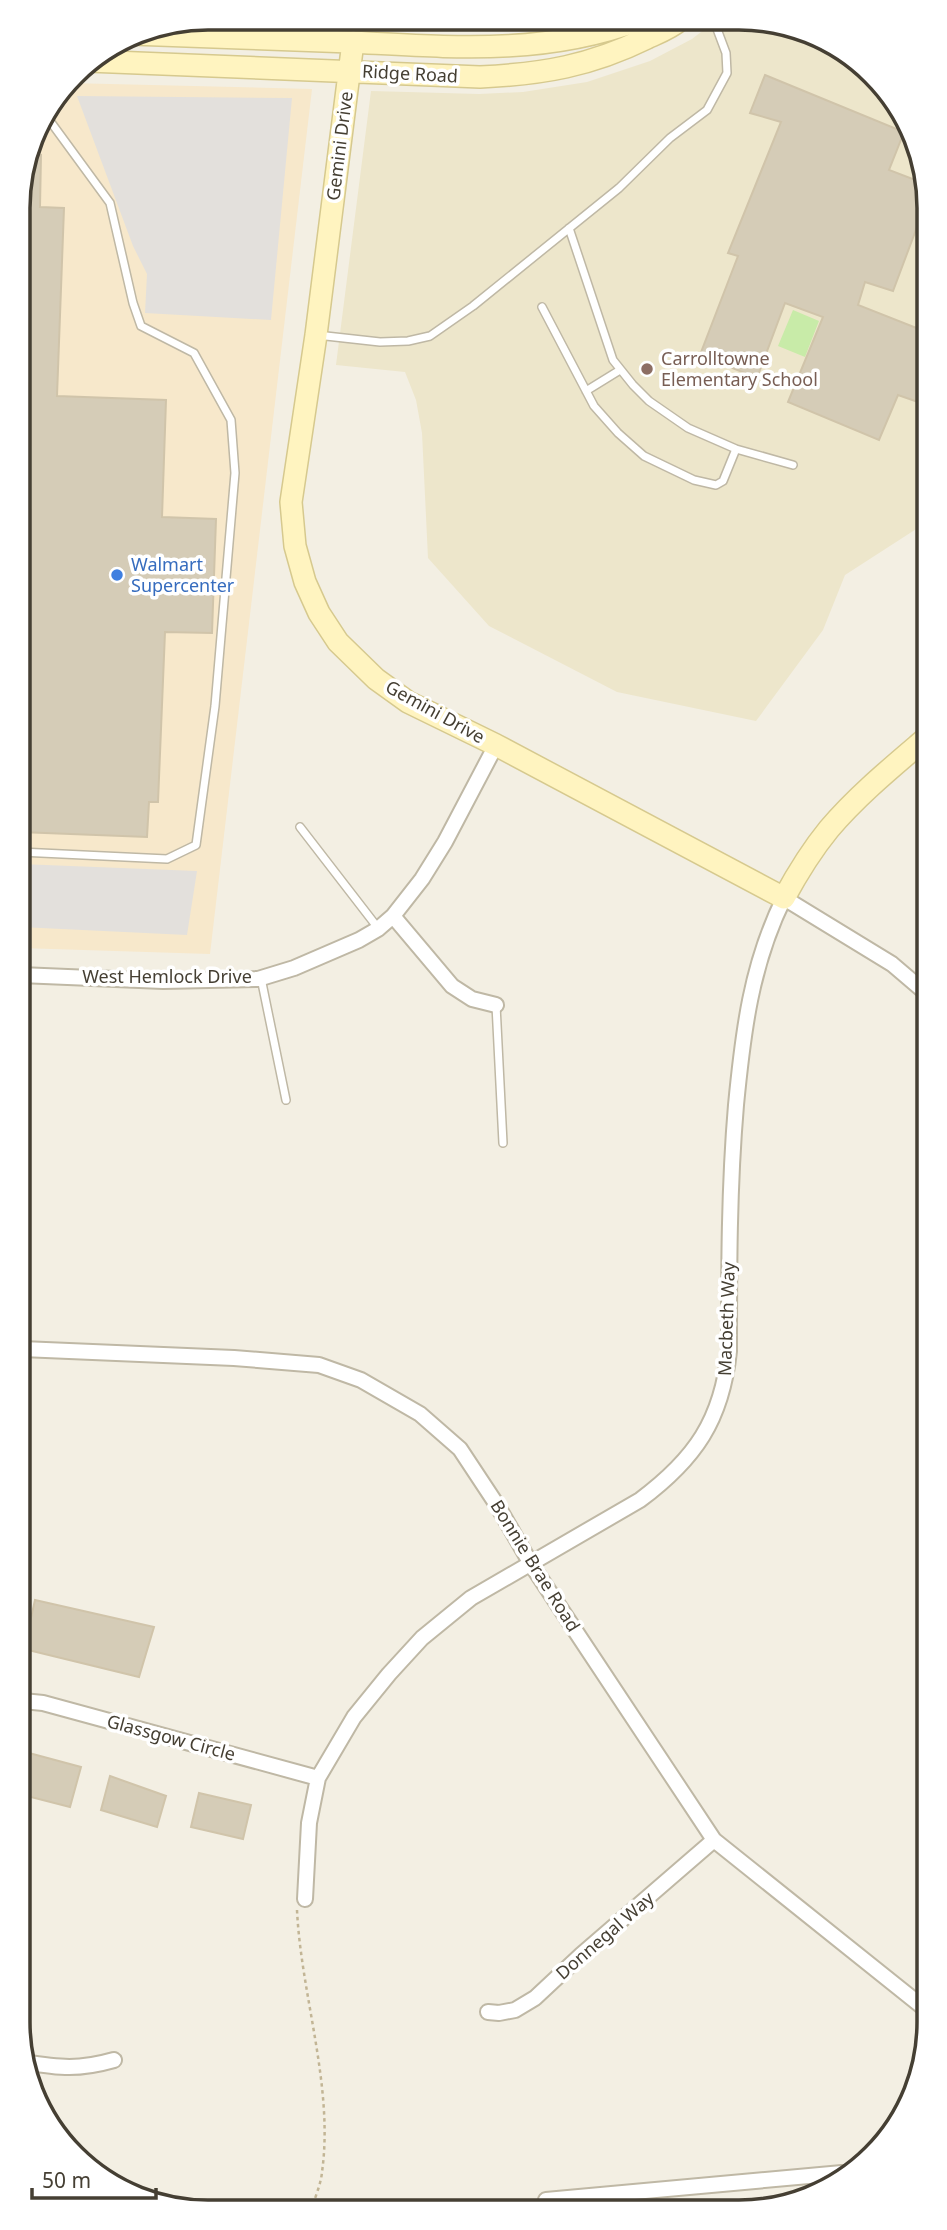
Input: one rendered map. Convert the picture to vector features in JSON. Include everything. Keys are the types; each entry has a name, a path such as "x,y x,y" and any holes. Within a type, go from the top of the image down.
{"street":[{"name":"Ridge Road","path":"164,35 441,48 535,45 606,30"},
{"name":"Ridge Road","path":"106,62 480,78 554,71 623,49 660,30"},
{"name":"Gemini Drive","path":"353,43 316,335 291,502 295,546 305,582 319,613 338,642 376,679 408,702 784,898 892,964 917,985"},
{"name":"West Hemlock Drive","path":"30,975 225,981 261,978 328,955 378,929 393,916 422,879 445,842 496,746"},
{"name":"Macbeth Way","path":"305,1899 309,1823 318,1778 354,1717 389,1674 422,1638 471,1598 640,1500 665,1481 695,1449 712,1421 726,1380 729,1351 731,1164 749,996 768,930 807,859 828,830 866,789 917,746"},
{"path":"393,916 452,986 472,999 496,1005"},
{"name":"Bonnie Brae Road","path":"30,1349 234,1358 319,1365 360,1380 421,1414 460,1448 531,1564 714,1840 917,2002"},
{"name":"Glassgow Circle","path":"30,1702 318,1778"},
{"name":"Donnegal Way","path":"488,2012 515,2010 535,1998 714,1840"},
{"path":"35,2064 87,2068 114,2060"},
{"path":"546,2200 831,2174"}],"lane":[{"path":"316,335 380,342 408,341 430,336 473,306 619,188 670,138 707,110 727,73 726,53 718,30"},
{"path":"30,852 167,859 196,845 215,706 235,473 231,419 194,353 141,326 133,303 110,203 52,123"},
{"path":"569,228 613,360 649,401 688,428 736,449 793,465"},
{"path":"542,307 594,406 618,433 644,456 694,480 716,485 723,481 736,449"},
{"path":"586,391 620,370"},
{"path":"300,827 378,929"},
{"path":"261,978 286,1100"},
{"path":"496,1005 503,1143"}],"path":[{"path":"305,1899 298,1910 299,1942 311,2015 325,2141 322,2175 314,2200"}],"shaded area":[{"name":"Carrolltowne Elementary School","path":"704,30 763,31 797,39 838,60 857,74 881,99 904,139 916,184 917,529 845,575 823,630 756,721 617,692 489,626 428,558 422,433 416,400 405,372 336,365 371,91 479,94 523,92 587,82 650,61"},
{"path":"81,83 312,89 210,954 30,948 30,196 33,173 43,139 66,99"},
{"path":"77,96 292,98 271,320 145,313 147,274 133,246"},
{"path":"30,864 197,871 187,935 30,927"}],"green space":[{"path":"793,310 819,321 805,357 778,346"}],"building":[{"name":"Carrolltowne Elementary School","path":"765,75 899,130 902,136 889,170 915,180 917,227 893,291 865,282 858,305 917,328 917,402 898,395 879,440 788,402 823,317 785,303 757,378 700,355 738,256 728,253 781,122 750,113"},
{"name":"Walmart Supercenter","path":"38,155 41,155 40,207 64,208 57,396 166,400 162,517 216,519 212,633 165,632 158,802 149,802 147,837 30,832 30,196"},
{"path":"35,1600 154,1627 139,1677 30,1650 30,1622"},
{"path":"30,1753 81,1767 70,1807 30,1797"},
{"path":"110,1776 166,1796 157,1827 101,1810"},
{"path":"199,1793 251,1805 243,1839 191,1827"}],"place":[{"name":"Carrolltowne Elementary School","path":"647,369"},
{"name":"Walmart Supercenter","path":"117,575"}]}
